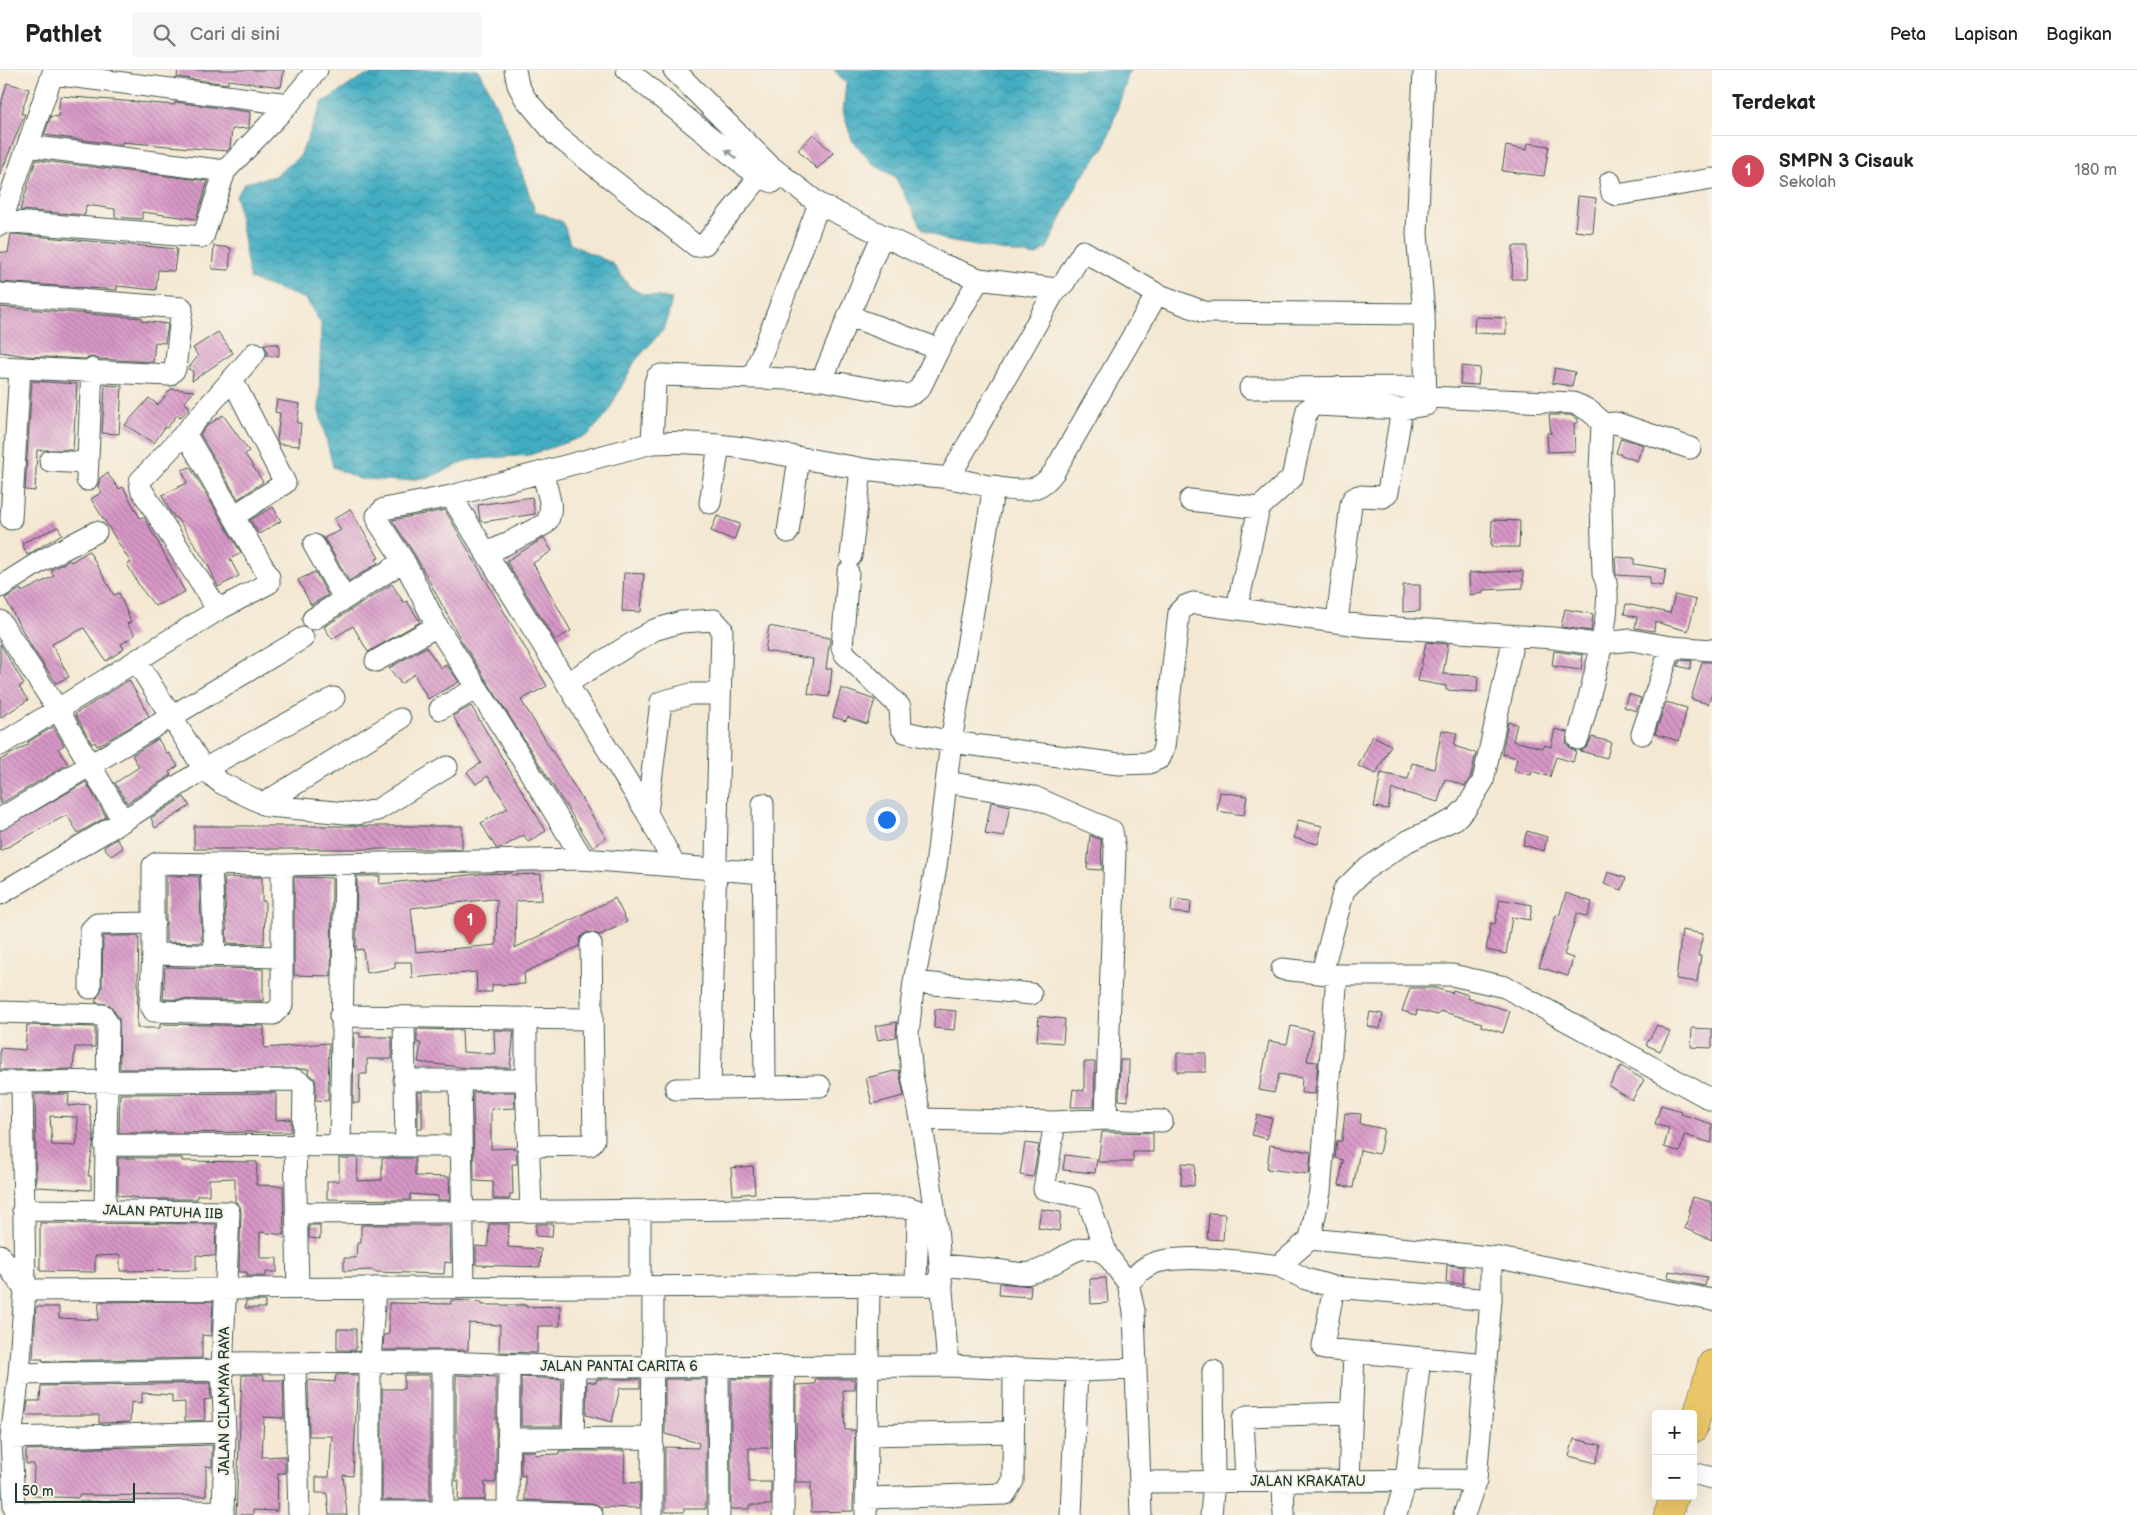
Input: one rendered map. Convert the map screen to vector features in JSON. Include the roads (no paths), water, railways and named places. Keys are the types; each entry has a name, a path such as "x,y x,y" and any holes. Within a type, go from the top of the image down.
{"main road":[{"path":"1697,1415 1712,1364"},
{"path":"1668,1515 1673,1500"}],"street":[{"path":"289,104 54,72 1,223 204,237 225,171 289,104 317,70"},
{"path":"515,70 518,85 525,98 556,135 696,246 705,244 764,171"},
{"path":"627,70 764,171 882,236 940,264 979,279 1056,289"},
{"path":"674,70 764,171"},
{"path":"1237,608 1259,508 1292,478 1307,410 1315,405 1402,409 1426,405 1424,314 1417,234 1424,70"},
{"path":"28,146 225,171"},
{"path":"1610,182 1612,192 1617,195 1712,179"},
{"path":"753,377 811,198"},
{"path":"822,380 882,236"},
{"path":"949,478 1056,289 1064,283 1083,251 1157,294 1204,312 1424,314"},
{"path":"652,443 657,378 661,375 822,380 906,395 914,393 920,388 939,348 979,279"},
{"path":"0,294 182,308 175,369 170,374 92,369 10,367 11,519"},
{"path":"583,859 437,626 404,561 379,523 377,516 379,512 384,509 451,496 652,443 692,442 719,445 861,469 949,478 1022,490 1046,484 1157,294"},
{"path":"848,316 939,348"},
{"path":"218,610 141,489 140,481 143,475 185,433 254,353"},
{"path":"50,461 87,472 92,369"},
{"path":"232,379 285,484 234,516"},
{"path":"1250,388 1426,392 1573,403 1586,408 1597,417 1602,424 1600,469 1603,574 1607,586 1603,644 1578,739"},
{"path":"1337,622 1351,504 1353,499 1358,496 1383,497 1388,492 1402,409"},
{"path":"1602,424 1616,423 1690,448"},
{"path":"0,745 137,662 218,610 269,582 269,577 185,433"},
{"path":"710,503 719,445"},
{"path":"788,532 799,458"},
{"path":"861,469 849,564 842,647 845,654 900,707 902,727 905,732 951,742 1119,764 1149,764 1160,758 1164,747 1180,612 1185,606 1193,603 1366,626 1603,644 1631,640 1672,647 1712,650"},
{"path":"486,554 545,524 550,519 552,512 542,472"},
{"path":"948,1366 942,1275 921,1119 912,1075 908,1033 914,982 936,867 951,742 994,486"},
{"path":"451,496 647,813 675,866"},
{"path":"1190,500 1259,508"},
{"path":"0,587 41,561 96,532"},
{"path":"314,545 344,598"},
{"path":"313,619 404,561"},
{"path":"566,683 654,630 681,622 714,620 722,629 710,1088"},
{"path":"0,621 58,710 124,821"},
{"path":"376,661 437,626"},
{"path":"1279,1266 1310,1239 1322,1174 1330,974 1344,890 1363,871 1408,841 1455,819 1467,807 1483,781 1514,636"},
{"path":"0,819 171,719 303,638"},
{"path":"1642,734 1672,647"},
{"path":"137,662 171,719 204,768 221,783 263,804 282,809 357,814 368,813 377,810 447,767"},
{"path":"440,709 477,688"},
{"path":"647,813 661,702 691,694 720,694"},
{"path":"0,894 124,821 204,768 334,698"},
{"path":"263,804 400,719"},
{"path":"947,782 1034,797 1112,831 1115,850 1106,1119"},
{"path":"763,804 765,1086"},
{"path":"282,865 282,1005 273,1014 154,1010 150,1004 154,954 153,866 157,863 282,865 583,859 764,873"},
{"path":"211,864 215,954"},
{"path":"340,1146 340,1016 345,864"},
{"path":"90,988 91,930 97,924 154,923"},
{"path":"529,1146 590,1145 594,1140 591,944"},
{"path":"154,954 281,957"},
{"path":"1282,969 1330,974 1452,975 1505,987 1712,1100"},
{"path":"914,982 1031,994"},
{"path":"0,1012 103,1015 108,1024 105,1211"},
{"path":"340,1016 591,1018"},
{"path":"404,1018 406,1146"},
{"path":"526,1018 526,1080 532,1210"},
{"path":"0,1082 296,1080 304,1085 296,1213 298,1288"},
{"path":"404,1080 526,1080"},
{"path":"460,1080 464,1288"},
{"path":"22,1082 25,1290 19,1374 11,1438 14,1507 18,1513 223,1513"},
{"path":"676,1089 820,1086"},
{"path":"921,1119 1055,1122 1106,1119 1162,1121"},
{"path":"1055,1122 1044,1188 1088,1198 1107,1255 1128,1283 1134,1311 1141,1515"},
{"path":"105,1145 461,1146"},
{"path":"296,1213 907,1207 916,1210 918,1221 916,1285"},
{"name":"JALAN PATUHA IIB","path":"23,1210 229,1212 226,1288"},
{"path":"640,1211 653,1366 652,1515"},
{"path":"1310,1239 1491,1258 1712,1300"},
{"path":"25,1290 916,1285 942,1275 1029,1274 1048,1267 1075,1250 1088,1246 1107,1255"},
{"path":"0,1255 25,1290"},
{"path":"1464,1515 1476,1480 1491,1300 1491,1258"},
{"path":"1128,1283 1146,1266 1168,1260 1231,1260 1279,1266 1306,1279 1334,1287 1491,1300"},
{"path":"869,1286 866,1506 1005,1494 1013,1480 1014,1368"},
{"path":"1334,1287 1324,1349 1486,1364"},
{"name":"JALAN CILAMAYA RAYA","path":"223,1513 225,1432 222,1367 226,1288"},
{"path":"375,1288 370,1362 370,1513 508,1512 592,1515"},
{"path":"1349,1481 1354,1353"},
{"path":"1396,1515 1406,1480 1420,1358"},
{"name":"JALAN CILAMAYA RAYA","path":"19,1374 370,1362"},
{"name":"JALAN PANTAI CARITA 6","path":"370,1362 443,1362 575,1367 948,1366 1077,1371 1135,1369"},
{"path":"443,1362 443,1512"},
{"path":"295,1364 299,1515"},
{"path":"508,1512 509,1365"},
{"path":"718,1366 719,1515"},
{"path":"573,1438 575,1367"},
{"path":"783,1515 784,1367"},
{"path":"1071,1515 1077,1371"},
{"path":"1211,1515 1214,1481 1213,1371"},
{"path":"1246,1481 1243,1419 1247,1416 1351,1413"},
{"path":"11,1438 225,1432"},
{"path":"866,1435 1013,1432"},
{"path":"508,1439 652,1438"},
{"path":"1697,1474 1712,1478"},
{"name":"JALAN KRAKATAU","path":"1141,1482 1476,1480"},
{"path":"1283,1482 1284,1515"}],"water":[{"path":"386,70 477,70 481,73 506,126 535,211 563,222 570,244 612,263 630,287 642,294 672,299 665,328 635,361 607,414 588,435 530,455 469,460 430,477 401,481 359,479 333,467 319,411 321,324 306,299 250,279 236,196 245,183 275,176 300,156 322,103 360,78"},
{"path":"834,70 1130,70 1105,146 1079,181 1047,248 1035,256 947,241 922,228 895,177 871,162 852,140 843,112 846,83"}],"place":[{"name":"SMPN 3 Cisauk","path":"470,945"}]}
